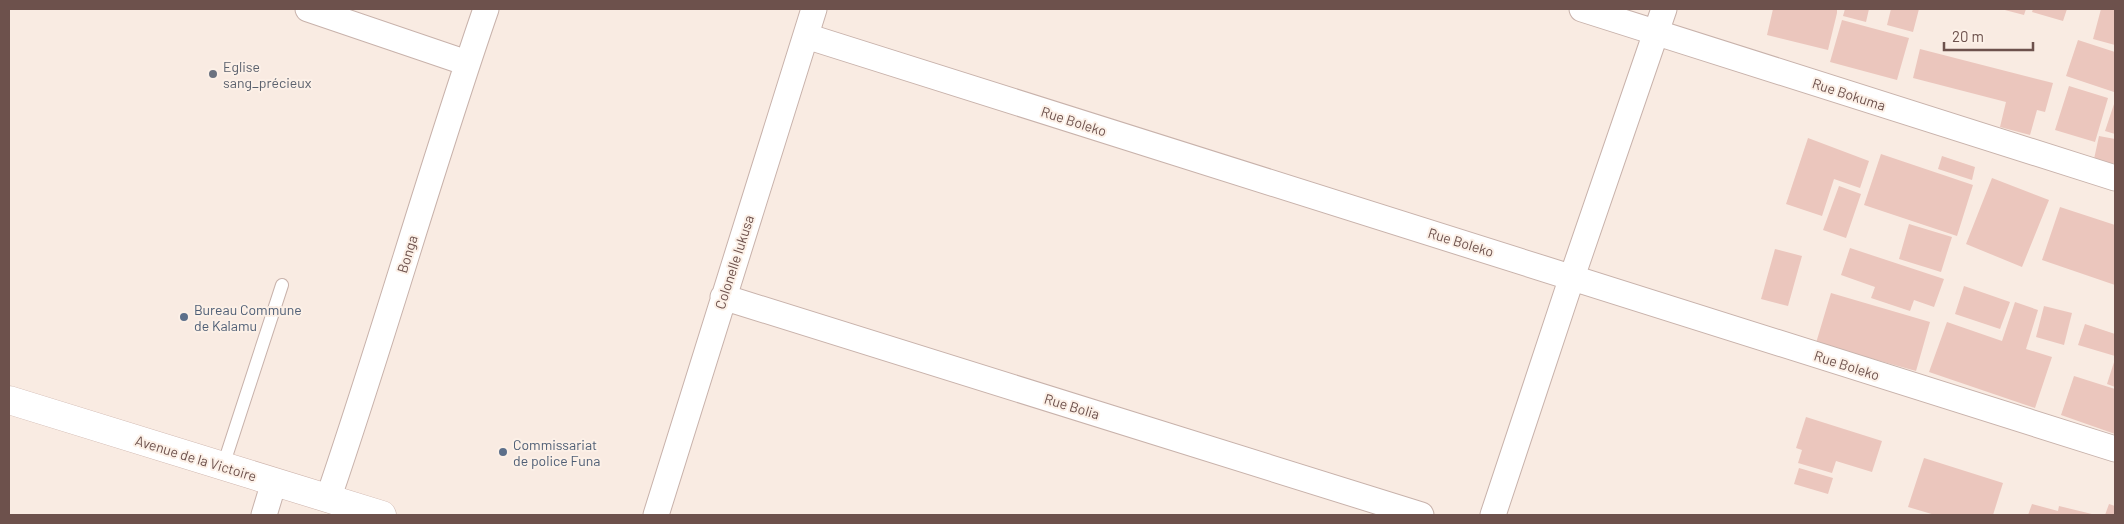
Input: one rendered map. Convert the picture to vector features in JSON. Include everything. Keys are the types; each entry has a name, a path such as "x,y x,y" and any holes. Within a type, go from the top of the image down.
{"main road":[{"name":"Avenue de la Victoire","path":"9,400 382,515"}],"street":[{"path":"308,9 467,63"},
{"name":"Bonga","path":"328,499 357,415 467,63 486,9"},
{"name":"Colonelle lukusa","path":"656,515 814,9"},
{"name":"Rue Bokuma","path":"1582,9 2115,178"},
{"path":"1494,515 1572,277 1664,9"},
{"name":"Rue Boleko","path":"806,36 2115,449"},
{"name":"Rue Bolia","path":"723,297 1421,515"},
{"path":"264,515 274,482"}],"lane":[{"path":"223,466 282,285"}],"building":[{"path":"1773,9 1837,9 1828,50 1767,35"},
{"path":"1845,9 1869,9 1866,22 1843,16"},
{"path":"1891,9 1919,9 1913,32 1887,25"},
{"path":"2001,9 2026,9 2024,15"},
{"path":"2033,9 2067,9 2063,21 2032,12"},
{"path":"2101,9 2115,9 2115,45 2093,39"},
{"path":"1842,20 1909,38 1897,80 1830,62"},
{"path":"2078,40 2115,52 2114,92 2066,76"},
{"path":"1920,49 2053,83 2045,112 2037,110 2030,135 2000,127 2006,102 1913,78"},
{"path":"2069,86 2108,98 2095,142 2055,130"},
{"path":"2115,101 2115,134 2105,131"},
{"path":"2099,136 2115,139 2115,164 2094,159"},
{"path":"1808,138 1869,161 1860,188 1834,179 1822,216 1786,204"},
{"path":"1881,154 1973,185 1957,236 1864,205"},
{"path":"1942,156 1975,167 1972,180 1938,169"},
{"path":"1992,178 2049,200 2022,267 1966,244"},
{"path":"1839,186 1861,194 1846,238 1823,230"},
{"path":"2060,207 2115,225 2115,285 2042,260"},
{"path":"1909,224 1952,237 1941,272 1899,259"},
{"path":"1850,248 1944,279 1934,307 1914,300 1910,311 1871,298 1875,287 1841,275"},
{"path":"1775,249 1802,256 1788,306 1761,299"},
{"path":"1964,286 2010,302 2000,329 1955,314"},
{"path":"1831,293 1930,322 1916,371 1816,343"},
{"path":"2015,302 2038,310 2026,349 2052,357 2035,408 1929,372 1947,322 2002,341"},
{"path":"2044,306 2072,313 2064,345 2036,337"},
{"path":"2085,324 2115,334 2115,356 2078,345"},
{"path":"2115,359 2115,387 2107,384"},
{"path":"2074,376 2115,389 2115,434 2061,415"},
{"path":"1806,417 1882,441 1872,472 1836,461 1832,473 1798,463 1802,450 1796,448"},
{"path":"1924,458 2003,483 1993,515 1935,515 1908,507"},
{"path":"1799,468 1833,478 1828,494 1794,484"},
{"path":"2032,504 2058,511 2059,506 2096,515 2028,515"},
{"path":"2109,504 2115,506 2115,515 2105,515"}],"place":[{"name":"Eglise sang_précieux","path":"213,74"},
{"name":"Bureau Commune de Kalamu","path":"184,317"},
{"name":"Commissariat de police Funa","path":"503,452"}]}
